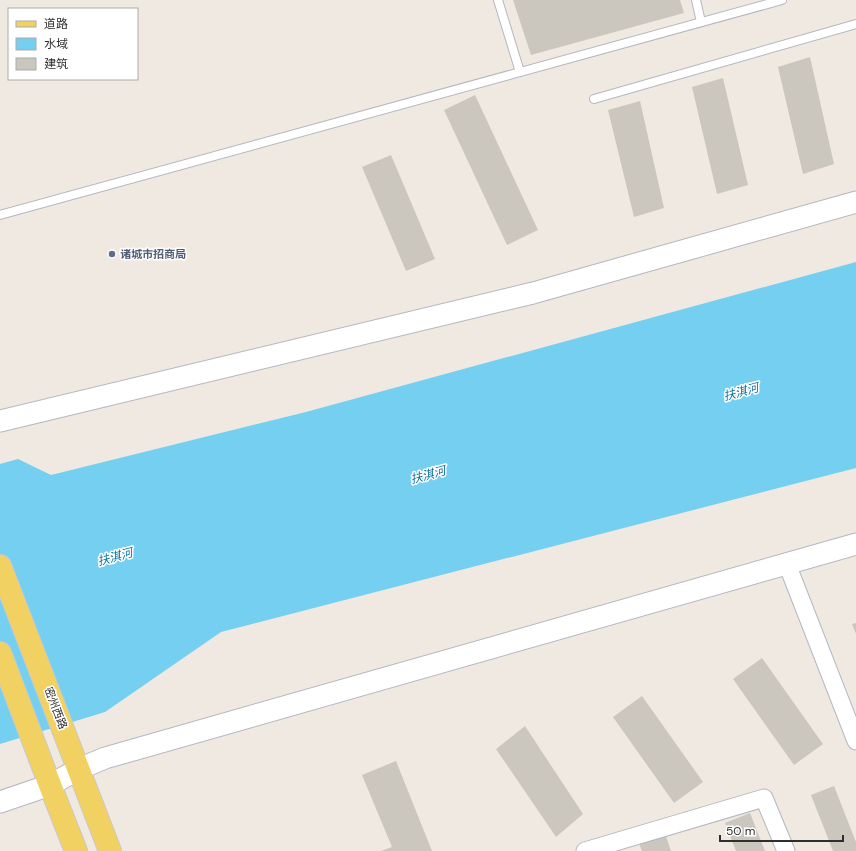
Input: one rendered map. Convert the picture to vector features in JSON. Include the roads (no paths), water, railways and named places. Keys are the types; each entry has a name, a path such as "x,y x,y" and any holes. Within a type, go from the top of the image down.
{"main road":[{"name":"密州西路","path":"0,566 110,851"},
{"path":"0,653 76,851"}],"street":[{"path":"0,421 533,293 856,202"},
{"path":"0,802 50,785 79,769 105,758 856,544"},
{"path":"787,564 856,741"},
{"path":"585,851 764,798 786,851"}],"lane":[{"path":"498,0 520,72"},
{"path":"696,0 701,22"},
{"path":"0,215 782,0"},
{"path":"594,99 856,24"}],"water":[{"name":"扶淇河","path":"856,262 856,468 221,632 105,712 0,744 0,464 18,459 51,475 306,412"}],"place":[{"name":"诸城市招商局","path":"112,254"}]}
